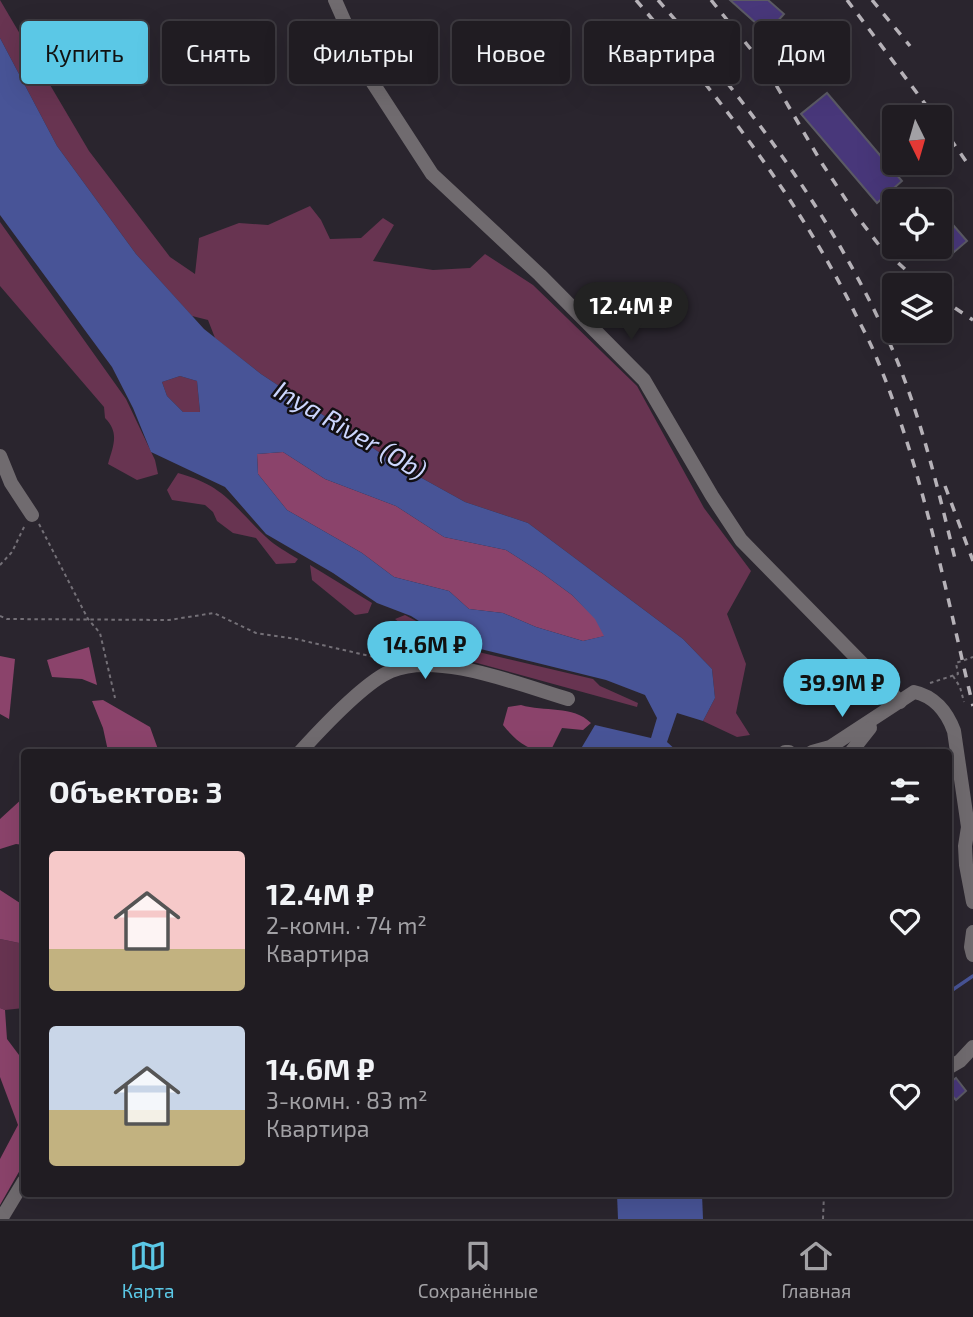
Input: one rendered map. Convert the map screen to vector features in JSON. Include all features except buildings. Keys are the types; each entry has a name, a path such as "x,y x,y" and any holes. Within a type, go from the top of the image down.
{"street":[{"path":"335,0 369,77 432,174 540,275 644,380 741,540 900,702"},
{"path":"0,456 11,483 30,512"},
{"path":"303,749 374,680 407,665 436,664 461,668 568,699"},
{"path":"823,749 830,747 914,692 928,698 948,716 954,730 968,827 965,846 973,902"},
{"path":"853,749 884,711"},
{"path":"973,932 973,955"},
{"path":"952,1066 973,1047"},
{"path":"1,1219 21,1186"}],"path":[{"path":"0,565 12,552 23,533 30,512"},
{"path":"30,512 46,535 88,619 100,633 115,698"},
{"path":"0,616 7,619 169,620 214,613 256,633 374,657 390,671"},
{"path":"914,692 935,680 958,674 956,663 973,657"},
{"path":"952,676 960,687 964,702"},
{"path":"823,1219 824,1197"}],"shaded area":[{"path":"0,0 21,36 21,78 0,38"},
{"path":"24,84 50,84 89,151 170,257 195,274 199,238 239,223 268,225 310,206 321,220 330,239 361,238 383,218 394,225 373,261 433,270 470,268 485,254 533,285 637,386 704,508 751,571 727,614 746,664 736,713 750,735 737,737 703,721 715,698 712,669 683,639 528,523 465,502 400,466 261,374 215,338 208,320 192,316 136,254 57,146"},
{"path":"0,222 126,399 155,460 158,474 137,480 108,464 114,434 105,418 104,407 0,286"},
{"path":"180,376 197,381 200,412 183,412 167,396 162,382"},
{"path":"283,452 325,479 396,506 444,537 506,550 572,595 596,619 605,636 583,641 536,627 503,613 469,609 449,591 394,577 362,553 287,510 258,474 257,454"},
{"path":"178,473 218,491 270,540 298,559 295,563 276,564 256,538 233,533 217,521 213,512 205,505 172,500 167,490"},
{"path":"310,565 372,603 368,613 355,615 312,580"},
{"path":"405,615 470,650 593,679 600,686 638,703 637,707 437,652 395,619"},
{"path":"89,647 97,685 82,679 52,677 47,660"},
{"path":"0,656 15,659 9,719 0,714"},
{"path":"103,700 150,727 158,749 108,749 103,728 92,701"},
{"path":"521,705 567,711 584,717 591,723 583,730 562,728 552,749 532,749 518,741 503,725 508,707"},
{"path":"21,800 21,845 0,849 0,819"},
{"path":"0,890 21,903 21,943 0,939"},
{"path":"0,939 21,943 21,1008 0,1008"},
{"path":"0,1008 5,1010 7,1039 21,1058 21,1168 0,1205 0,1159 18,1125 0,1077"}],"water":[{"path":"0,38 21,78 21,84 24,84 57,146 136,254 204,329 261,374 400,466 465,502 528,523 683,639 712,669 715,698 703,721 677,713 667,742 675,749 581,749 595,725 651,738 657,718 645,695 606,680 452,642 411,616 377,603 333,573 266,534 225,487 151,452 112,367 0,215","holes":["180,376 197,381 200,412 183,412 167,396 162,382","283,452 325,479 396,506 444,537 506,550 572,595 595,619 604,636 583,641 536,627 503,613 469,609 449,591 394,577 362,553 287,510 258,474 257,454"]},
{"path":"617,1197 702,1197 703,1219 618,1219"}],"waterway":[{"path":"952,990 973,976"}],"railway":[{"path":"636,0 725,110 780,186 830,265 871,346 893,401 920,487 973,706"},
{"path":"658,0 727,82 790,168 846,257 871,304 894,353 913,404 956,563"},
{"path":"711,0 766,68 856,215 879,245 909,273"},
{"path":"847,0 926,105"},
{"path":"872,0 910,46"},
{"path":"952,141 970,167"},
{"path":"952,306 973,320"},
{"path":"945,486 973,561"}],"water label":[{"name":"Inya River (Ob)","path":"351,429"}]}
